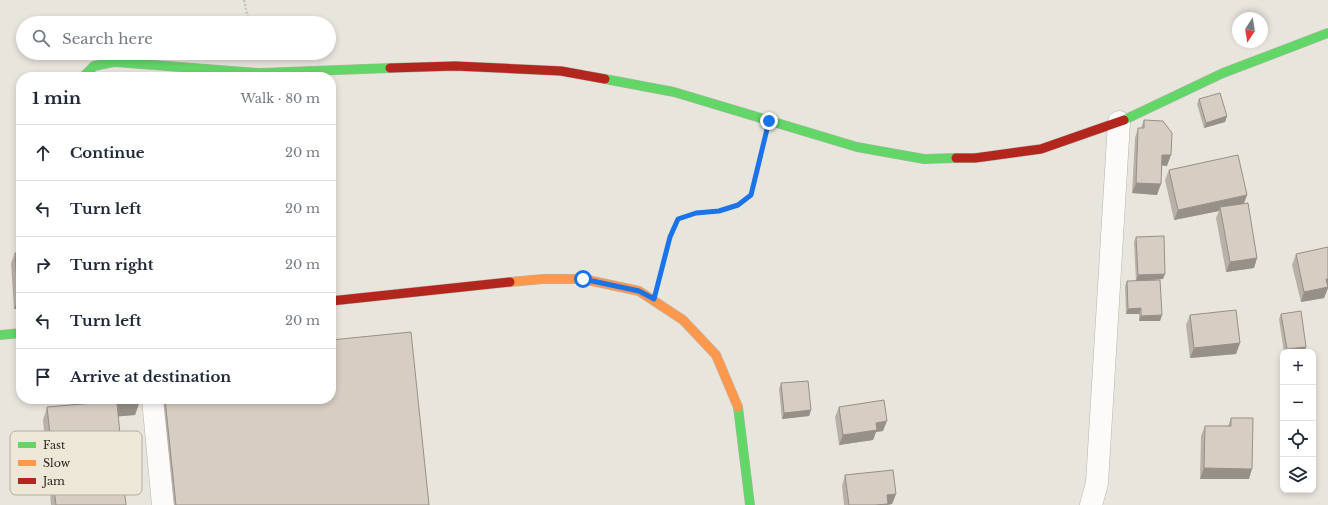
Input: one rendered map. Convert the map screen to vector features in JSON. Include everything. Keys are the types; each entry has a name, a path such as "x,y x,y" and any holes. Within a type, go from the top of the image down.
{"street":[{"path":"288,72 455,66 561,71 674,92 857,147 924,160 975,158 1041,149 1119,122 1223,73 1328,33"},
{"path":"88,72 94,66 114,62 247,72"},
{"path":"1091,505 1097,483 1119,122"},
{"path":"336,300 543,279 583,279 639,291 654,299 683,320 716,355 739,409 750,505"},
{"path":"0,335 16,333"},
{"path":"153,404 163,505"}],"path":[{"path":"244,0 248,16"},
{"path":"654,299 670,237 678,219 696,213 719,211 738,205 751,195 769,121"}],"building":[{"path":"1220,93 1227,116 1206,123 1199,99"},
{"path":"1144,120 1163,121 1172,133 1171,155 1162,155 1161,184 1136,183 1138,128 1144,128"},
{"path":"1238,155 1247,195 1178,210 1169,170"},
{"path":"1248,203 1257,258 1230,262 1220,207"},
{"path":"1164,236 1165,274 1138,275 1136,237"},
{"path":"1328,247 1328,279 1326,279 1328,287 1304,292 1296,254"},
{"path":"1160,280 1162,315 1141,316 1141,308 1128,309 1127,281"},
{"path":"1236,310 1240,343 1194,348 1190,315"},
{"path":"1301,311 1306,347 1287,349 1281,314"},
{"path":"411,332 429,505 176,505 166,404 336,404 336,340"},
{"path":"808,381 811,410 784,413 781,383"},
{"path":"884,400 887,421 876,423 877,430 843,435 839,407"},
{"path":"82,404 117,404 120,431 50,431 47,407"},
{"path":"1231,418 1253,418 1252,469 1204,468 1205,426 1231,426"},
{"path":"893,470 896,494 887,495 888,504 849,505 845,475"},
{"path":"55,495 125,495 126,505 56,505"}],"traffic: fast":[{"path":"1124,120 1223,73 1328,33"},
{"path":"88,72 94,66 114,62 247,72"},
{"path":"286,72 390,68"},
{"path":"605,79 674,92 857,147 924,159 956,158"},
{"path":"0,335 16,333"},
{"path":"738,407 750,505"}],"traffic: slow":[{"path":"510,282 543,279 583,279 639,291 683,320 716,355 738,407"}],"traffic: jam":[{"path":"390,68 455,66 561,71 605,79"},
{"path":"956,158 975,158 1041,149 1124,120"},
{"path":"336,300 510,282"}],"route":[{"path":"583,279 639,291 654,299 670,237 678,219 696,213 719,211 738,205 751,195 769,121"}]}
